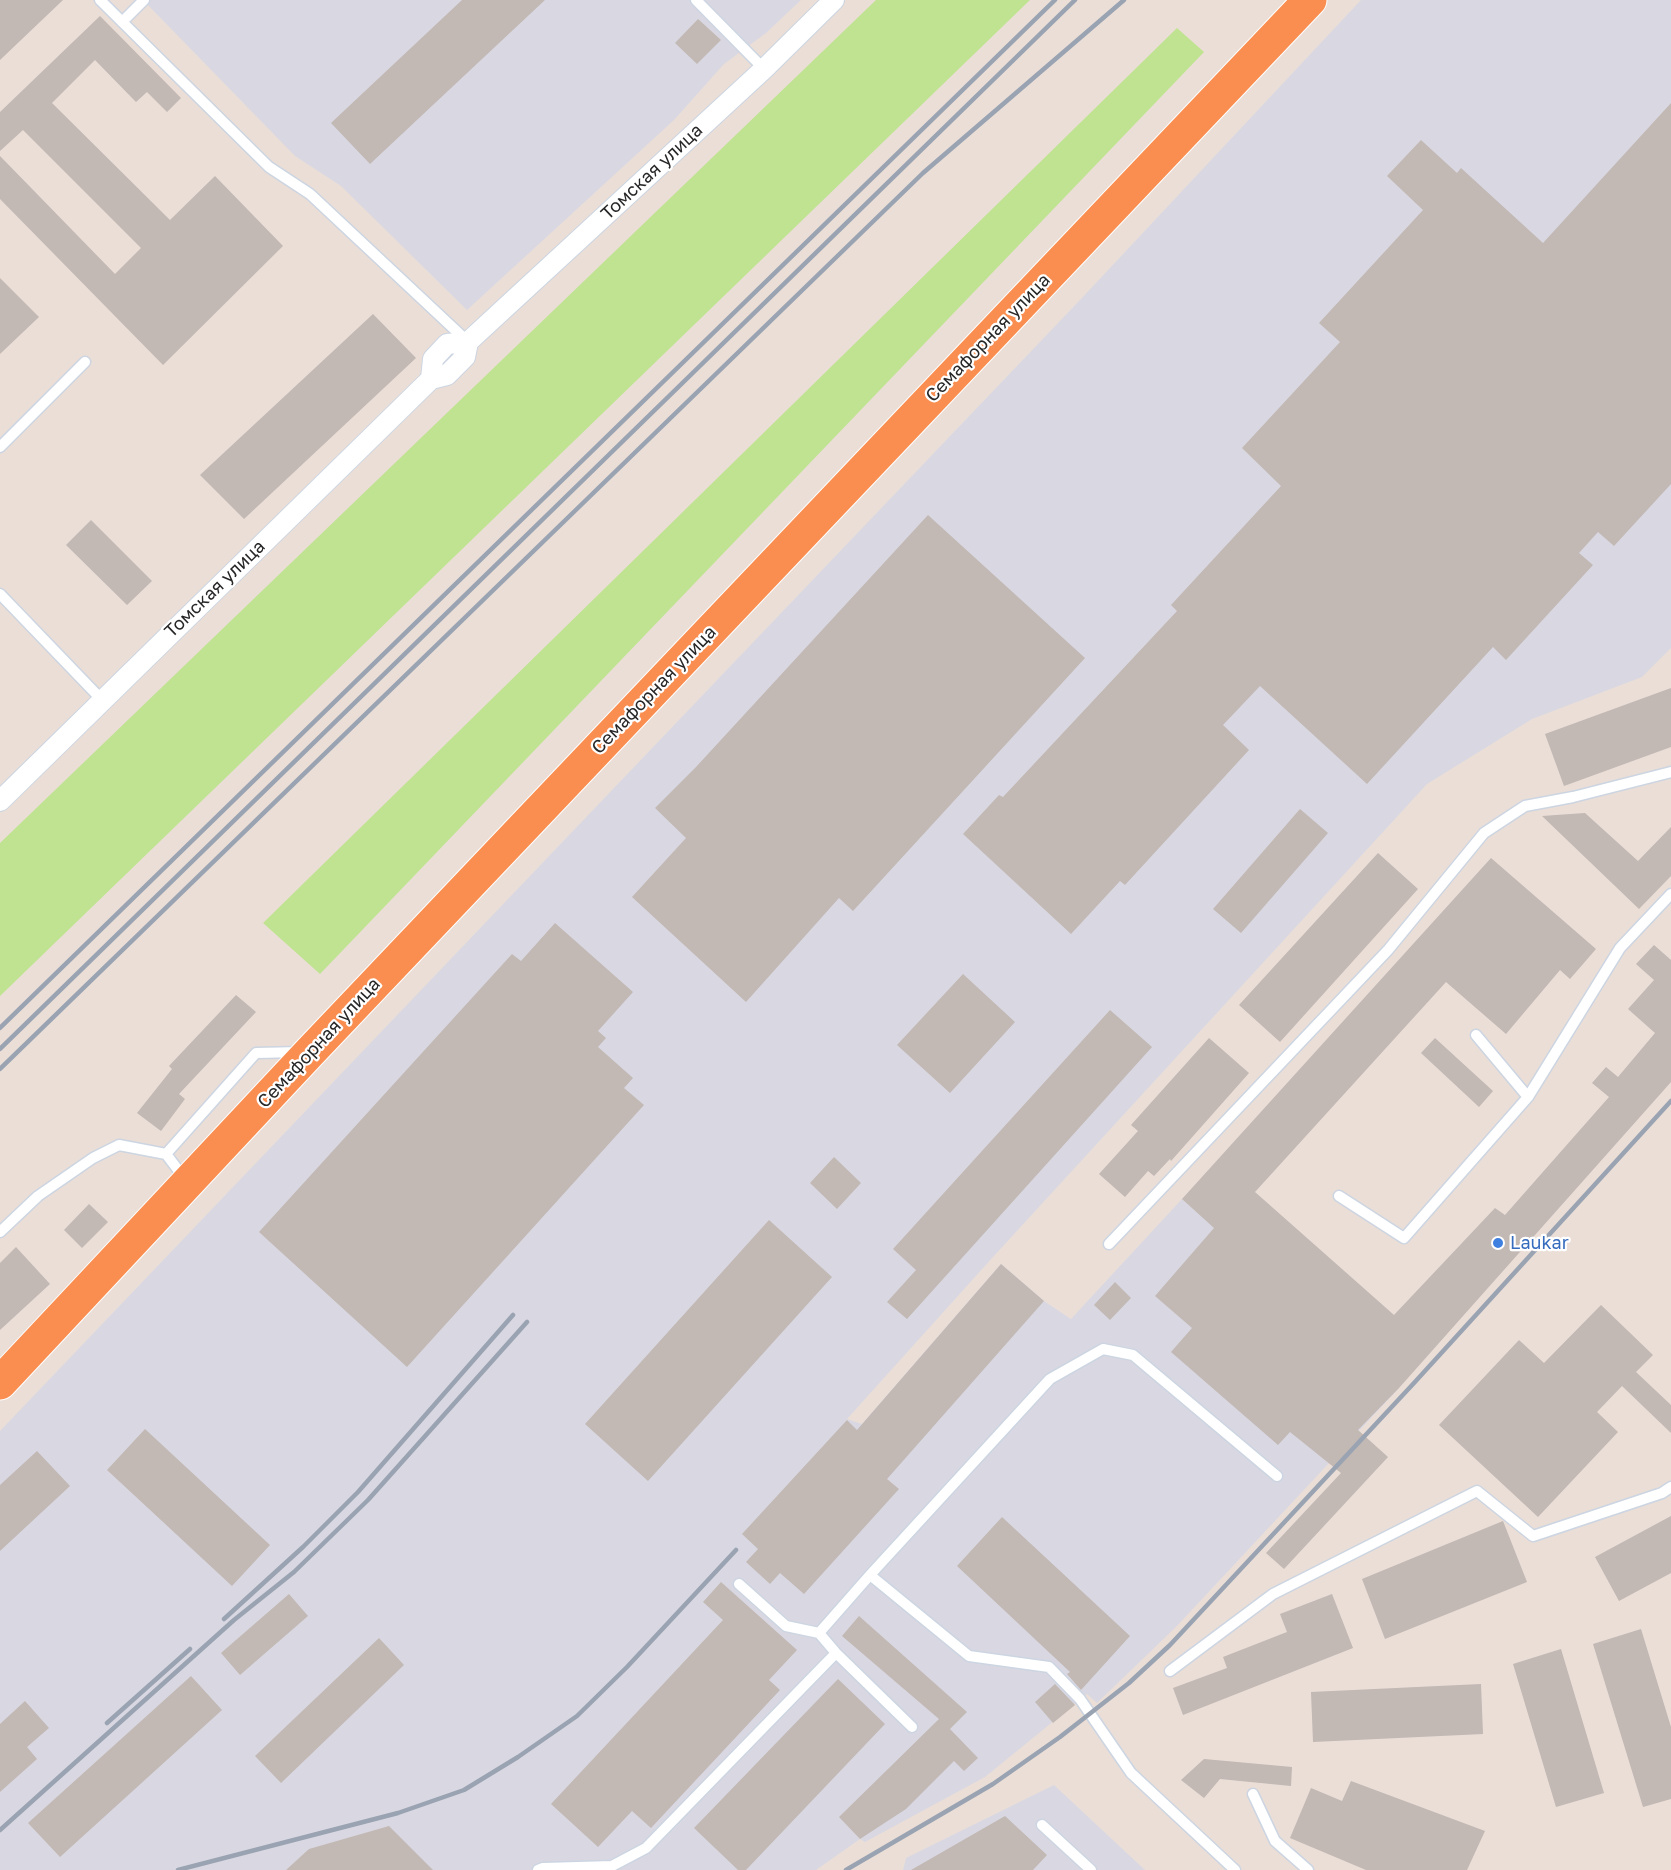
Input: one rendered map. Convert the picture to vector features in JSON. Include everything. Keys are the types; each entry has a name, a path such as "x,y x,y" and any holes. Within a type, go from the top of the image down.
{"highway":[{"name":"Семафорная улица","path":"0,1383 310,1052 1310,0"}],"street":[{"name":"Томская улица","path":"0,801 431,379 433,359 447,344 468,342 764,69 834,0"}],"lane":[{"path":"99,0 269,166 310,194 468,342"},
{"path":"122,22 144,0"},
{"path":"696,0 764,69"},
{"path":"0,447 85,362"},
{"path":"0,594 102,700"},
{"path":"1109,1244 1388,950 1484,833 1525,806 1573,798 1671,772"},
{"path":"1339,1196 1404,1238 1528,1097 1620,948 1671,894"},
{"path":"1476,1035 1528,1097"},
{"path":"166,1154 256,1053 310,1052"},
{"path":"0,1232 38,1196 93,1158 119,1144 166,1154 188,1183"},
{"path":"819,1633 1050,1379 1103,1349 1133,1355 1277,1476"},
{"path":"1170,1671 1273,1594 1477,1491 1533,1536 1662,1493 1671,1487"},
{"path":"870,1575 969,1656 1048,1667 1080,1699 1131,1773 1235,1870"},
{"path":"739,1584 786,1626 819,1633 836,1653 912,1727"},
{"path":"538,1870 612,1866 646,1848 836,1653"},
{"path":"1253,1794 1275,1841 1308,1870"},
{"path":"1042,1825 1091,1870"}],"shaded area":[{"path":"143,0 801,0 766,33 724,64 674,120 467,310 341,186 295,156"},
{"path":"1361,0 1671,0 1671,648 1642,677 1532,719 1427,784 847,1419 862,1424 1001,1264 1044,1301 1071,1319 1182,1199 1399,1388 1176,1627 1097,1703 1087,1694 985,1777 865,1842 860,1839 816,1870 0,1870 0,1431 1080,300"},
{"path":"1054,1785 1145,1870 903,1870 906,1858"}],"green space":[{"path":"876,0 1030,0 0,996 0,843"},
{"path":"1177,28 1204,52 320,974 263,923"}],"building":[{"path":"0,0 63,0 0,60"},
{"path":"462,0 545,0 370,164 331,123"},
{"path":"100,16 181,98 167,112 147,92 136,102 95,60 52,103 170,220 215,176 283,246 163,365 0,199 0,156 115,274 141,248 23,130 0,151 0,112"},
{"path":"698,19 721,40 697,64 675,43"},
{"path":"1671,103 1671,484 1614,546 1598,532 1579,553 1593,565 1506,660 1493,647 1367,784 1260,686 1223,725 1249,750 1125,885 1120,881 1071,934 963,834 999,795 1003,797 1177,611 1171,605 1281,486 1242,448 1340,342 1319,323 1423,210 1387,176 1421,140 1457,173 1461,168 1543,243"},
{"path":"0,278 39,317 0,354"},
{"path":"373,314 416,358 244,519 200,475"},
{"path":"928,515 1085,658 853,911 839,898 746,1002 632,897 686,838 655,808 696,767"},
{"path":"91,520 152,581 127,605 66,545"},
{"path":"1671,688 1671,747 1564,786 1545,734"},
{"path":"1300,809 1328,833 1241,933 1213,909"},
{"path":"1585,813 1638,861 1671,827 1671,876 1639,909 1542,816"},
{"path":"1378,853 1418,889 1280,1042 1239,1005"},
{"path":"1491,858 1596,949 1570,979 1560,970 1506,1034 1446,982 1255,1192 1394,1315 1495,1208 1505,1215 1609,1097 1592,1083 1606,1067 1618,1077 1655,1033 1628,1009 1654,980 1636,964 1654,945 1671,960 1671,1082 1399,1388 1358,1430 1388,1457 1284,1569 1266,1553 1341,1473 1290,1432 1278,1445 1171,1352 1192,1328 1155,1296 1214,1228 1182,1199"},
{"path":"555,923 633,992 598,1031 606,1038 598,1047 633,1078 624,1088 644,1105 407,1367 259,1232 512,954 521,961"},
{"path":"963,974 1015,1022 950,1093 897,1045"},
{"path":"236,995 256,1012 179,1094 185,1099 161,1131 137,1113 172,1069 169,1066"},
{"path":"1110,1010 1152,1047 907,1319 887,1302 916,1270 893,1249"},
{"path":"1209,1038 1249,1073 1171,1161 1170,1159 1154,1176 1148,1171 1125,1197 1099,1174 1138,1131 1131,1125"},
{"path":"1435,1038 1493,1091 1479,1107 1421,1053"},
{"path":"834,1157 861,1183 837,1209 810,1183"},
{"path":"89,1204 108,1222 82,1248 64,1230"},
{"path":"769,1220 832,1277 648,1481 585,1424"},
{"path":"16,1247 50,1284 0,1330 0,1263"},
{"path":"1001,1264 1044,1301 887,1479 899,1489 804,1594 780,1573 770,1584 746,1562 758,1549 742,1534 847,1420 857,1430"},
{"path":"1115,1282 1131,1298 1110,1320 1094,1305"},
{"path":"1601,1305 1653,1355 1636,1372 1671,1405 1671,1433 1622,1386 1597,1412 1618,1432 1538,1517 1439,1425 1519,1340 1544,1363"},
{"path":"145,1429 270,1545 232,1586 107,1470"},
{"path":"37,1451 70,1486 0,1551 0,1485"},
{"path":"1671,1516 1671,1573 1619,1601 1595,1557"},
{"path":"1002,1517 1130,1636 1081,1690 1067,1674 1070,1672 957,1566"},
{"path":"1503,1521 1527,1582 1385,1639 1362,1579"},
{"path":"721,1582 797,1650 769,1680 780,1690 651,1828 632,1811 598,1847 551,1804 723,1620 703,1602"},
{"path":"289,1594 308,1616 240,1675 221,1653"},
{"path":"1332,1594 1353,1648 1183,1715 1173,1688 1227,1668 1223,1657 1287,1632 1280,1614"},
{"path":"859,1616 967,1712 950,1729 978,1758 964,1771 954,1761 906,1809 860,1839 839,1817 939,1719 842,1636"},
{"path":"1641,1629 1671,1727 1671,1799 1643,1807 1593,1644"},
{"path":"379,1638 404,1665 281,1783 255,1756"},
{"path":"1561,1649 1604,1793 1556,1807 1513,1664"},
{"path":"191,1676 222,1710 60,1857 28,1823"},
{"path":"838,1679 885,1724 746,1870 738,1870 694,1828"},
{"path":"1055,1684 1075,1705 1053,1723 1035,1702"},
{"path":"1481,1684 1483,1734 1313,1742 1311,1692"},
{"path":"25,1701 49,1728 27,1747 37,1759 0,1792 0,1724"},
{"path":"1204,1759 1292,1767 1291,1786 1220,1779 1204,1798 1181,1780"},
{"path":"1351,1781 1485,1831 1467,1870 1366,1870 1290,1838 1311,1788 1342,1801"},
{"path":"1005,1816 1047,1855 1033,1870 911,1870"},
{"path":"389,1826 433,1870 286,1870 309,1849"}],"railway":[{"path":"0,1028 1055,0"},
{"path":"0,1049 1075,0"},
{"path":"0,1069 923,173 1124,0"},
{"path":"846,1870 993,1784 1060,1737 1129,1683 1170,1645 1414,1383 1671,1101"},
{"path":"224,1619 303,1547 358,1492 513,1315"},
{"path":"0,1830 234,1620 294,1572 368,1500 527,1322"},
{"path":"178,1870 398,1813 464,1790 518,1757 577,1716 627,1667 736,1550"},
{"path":"107,1723 190,1649"}],"place":[{"name":"Laukar","path":"1498,1243"}]}
